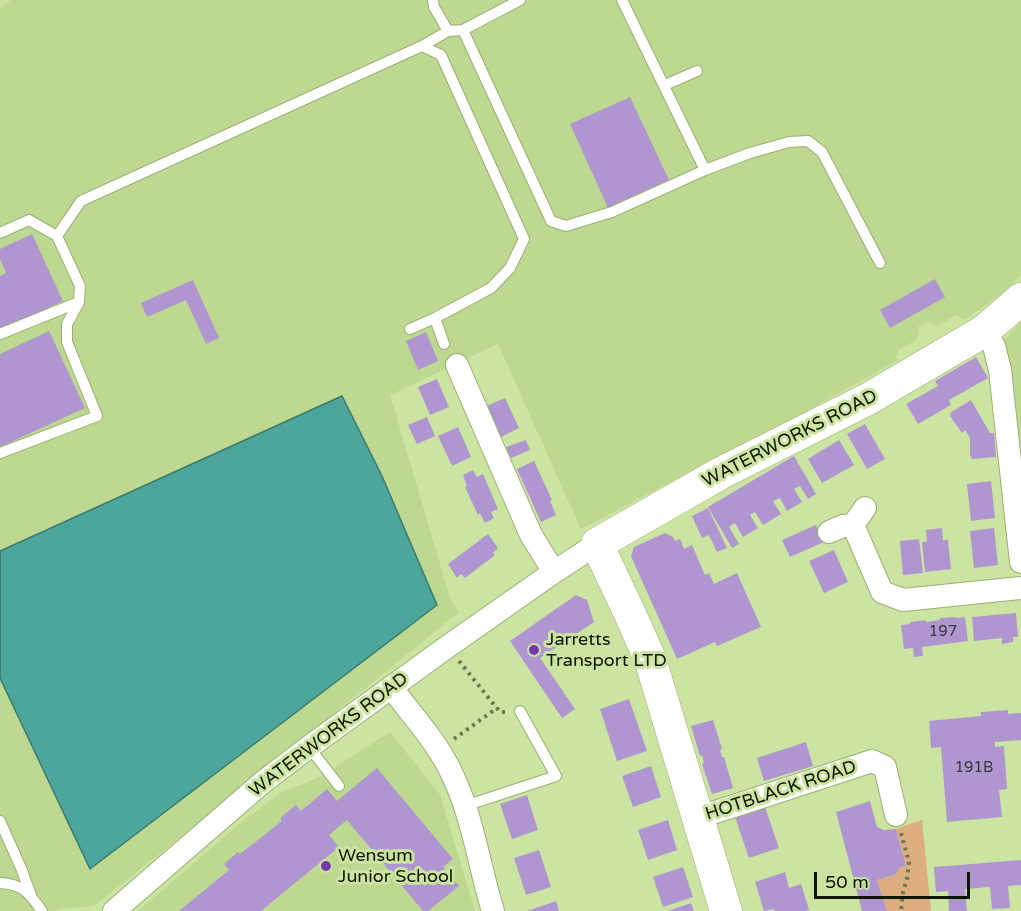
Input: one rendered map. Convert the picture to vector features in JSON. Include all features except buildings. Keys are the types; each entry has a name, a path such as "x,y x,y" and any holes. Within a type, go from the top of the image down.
{"street":[{"name":"WATERWORKS ROAD","path":"114,911 255,789 309,747 554,572 597,544 721,473 868,399 984,331 1021,299"},
{"path":"984,331 994,346 1000,370 1021,562"},
{"path":"457,365 531,534 554,572"},
{"path":"829,532 859,516 882,592 903,600 1021,588"},
{"name":"HOTBLACK ROAD","path":"597,544 650,659 726,911"},
{"path":"391,687 452,772 465,807 493,911"},
{"name":"HOTBLACK ROAD","path":"697,818 872,761 885,767 896,815"}],"lane":[{"path":"433,0 434,7 448,31"},
{"path":"57,236 81,201 422,46 448,31 463,30 520,0"},
{"path":"622,0 705,170"},
{"path":"463,30 551,221 566,226 612,212 705,170 750,153 789,142 808,141 822,152 880,263"},
{"path":"410,329 491,288 510,268 524,239 441,55 422,46"},
{"path":"665,85 697,71"},
{"path":"0,233 29,220 57,236 80,286 79,302 67,324 67,342 97,416 0,453"},
{"path":"0,334 79,302"},
{"path":"435,318 444,344"},
{"path":"465,807 556,776 520,711"},
{"path":"309,747 339,786"},
{"path":"0,821 31,895 42,911"},
{"path":"0,884 14,884 31,895"}],"path":[{"path":"447,647 500,712 520,711"},
{"path":"438,750 497,708"},
{"path":"896,815 909,862 901,911"}],"shaded area":[{"path":"11,0 1021,0 1021,275 1000,295 964,320 957,315 939,325 935,326 929,321 918,327 919,333 916,340 898,350 896,357 898,360 803,413 581,529 498,344 390,395 450,598 459,612 94,906 55,911 0,911 0,8"},
{"path":"1021,321 1021,472 1020,473 1004,340"},
{"name":"Wensum Junior School","path":"390,732 440,795 475,911 138,911 243,821 281,793 322,776"},
{"path":"922,820 931,911 887,911 877,880 895,875 899,868 906,866 896,829"}],"water":[{"path":"342,396 382,476 437,605 90,869 0,678 0,551"}],"place":[{"name":"Jarretts Transport LTD","path":"534,650"},
{"name":"Wensum Junior School","path":"326,866"}]}
